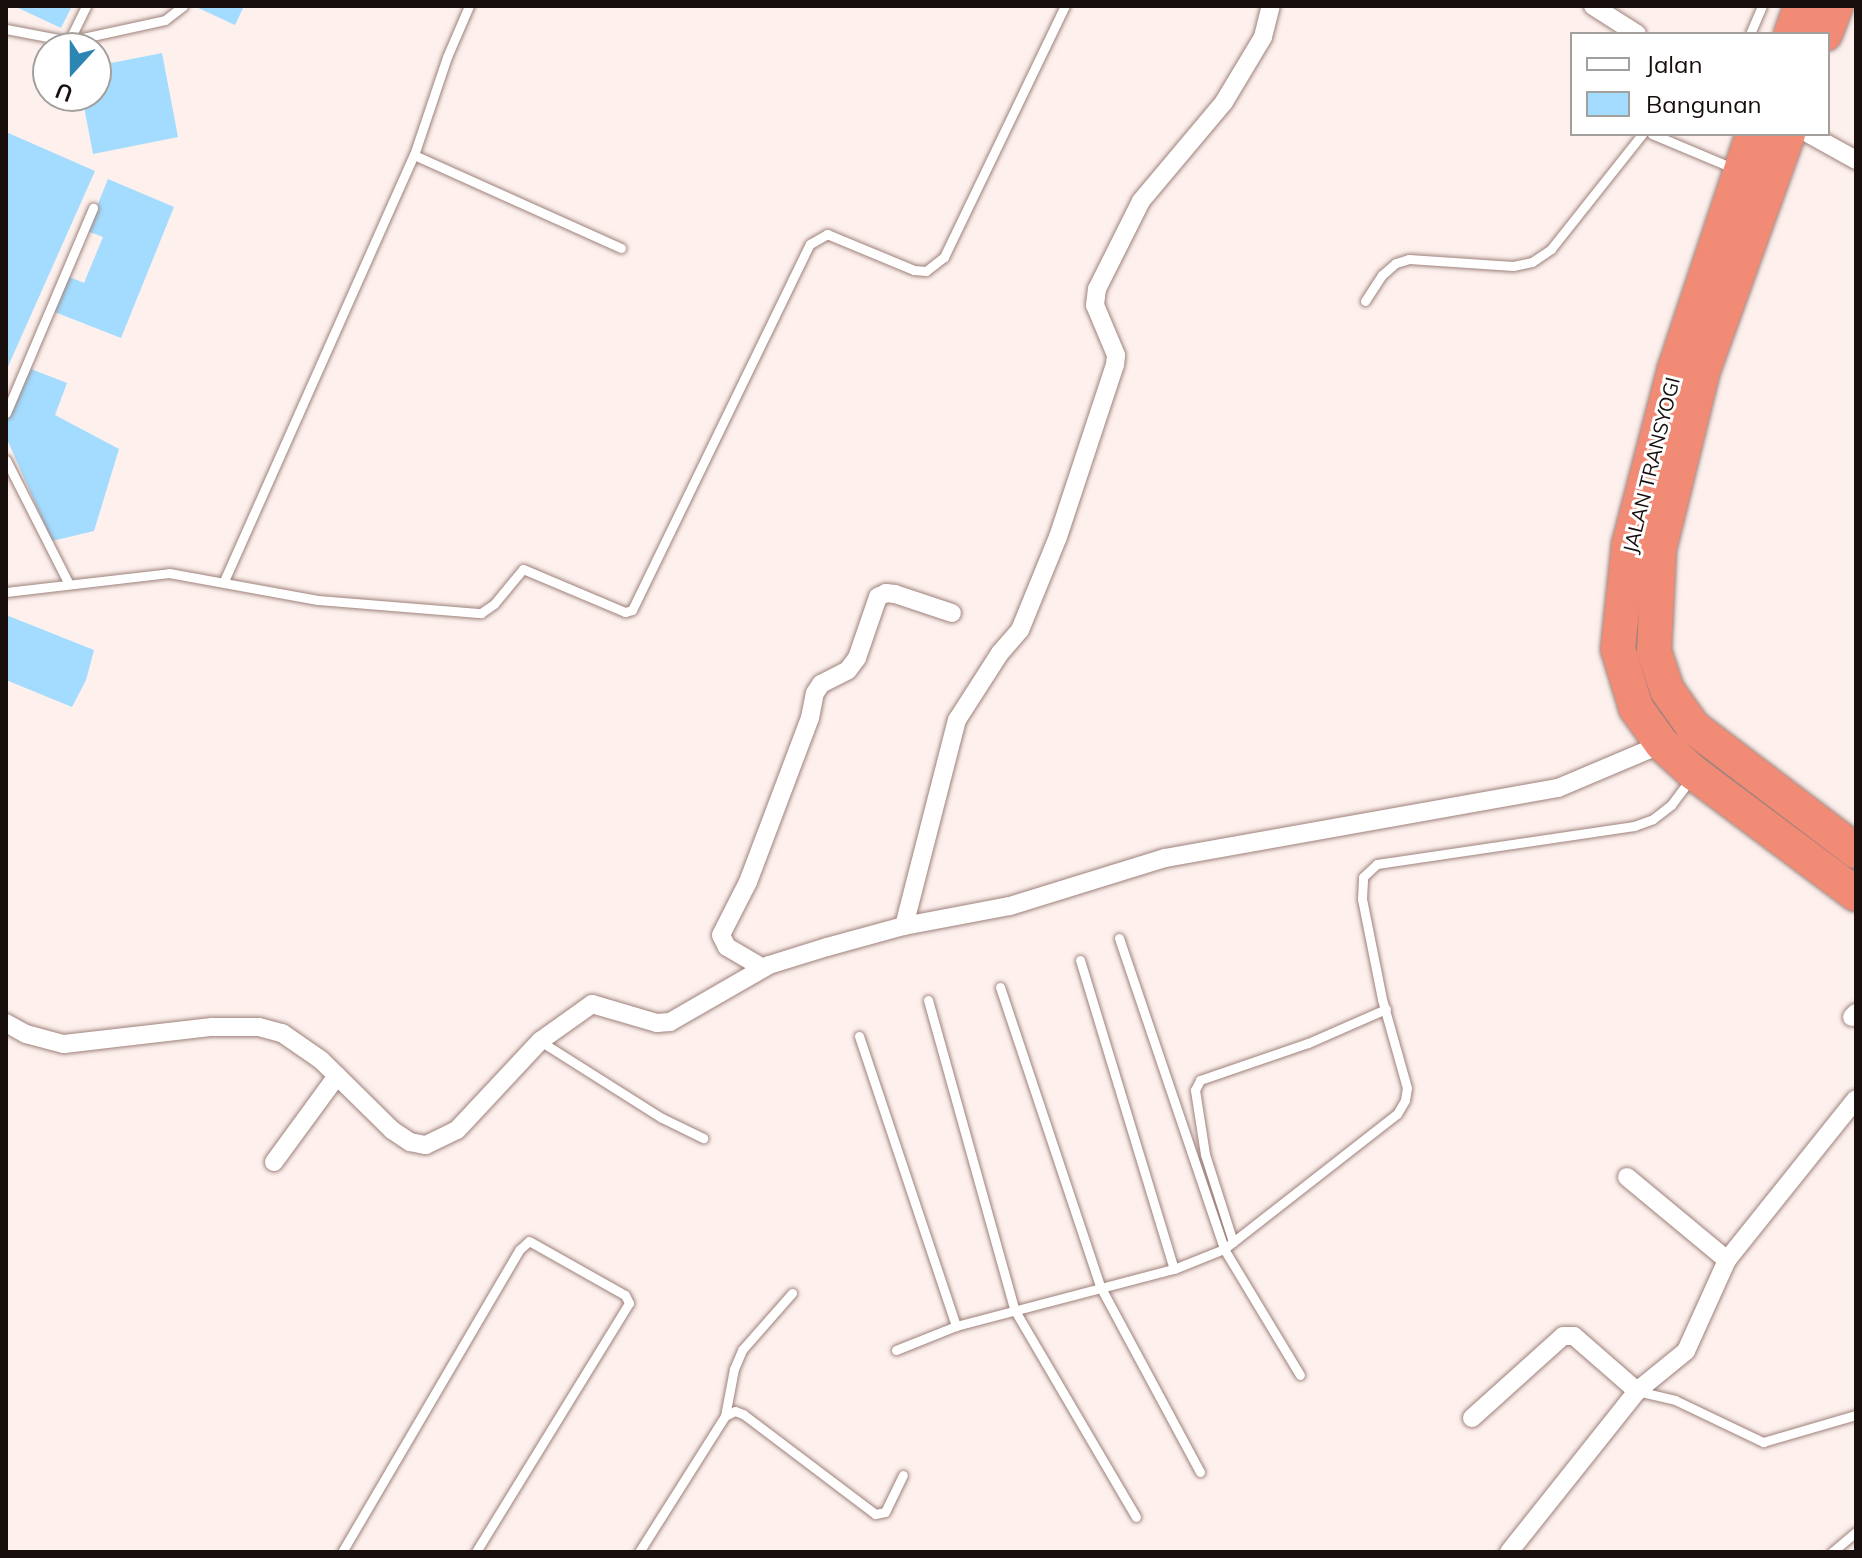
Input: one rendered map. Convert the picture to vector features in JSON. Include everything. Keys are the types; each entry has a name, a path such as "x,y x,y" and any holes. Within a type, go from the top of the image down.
{"highway":[{"path":"1826,32 1836,6"},
{"name":"JALAN TRANSYOGI","path":"1752,136 1675,368 1629,544 1618,649 1636,708 1662,744 1694,773 1856,894"},
{"name":"JALAN TRANSYOGI","path":"1787,136 1703,370 1659,549 1654,651 1667,690 1693,727 1856,851"}],"street":[{"path":"904,926 957,720 1000,653 1020,630 1058,537 1115,365 1116,355 1095,305 1097,289 1141,201 1178,162 1231,92 1263,37 1271,6"},
{"path":"1593,6 1634,32"},
{"path":"1813,136 1856,160"},
{"path":"763,968 727,947 721,935 748,882 810,718 811,699 821,684 842,675 857,658 878,597 886,593 895,594 952,613"},
{"path":"6,1023 26,1034 64,1044 212,1027 259,1027 299,1041 392,1130 410,1142 426,1145 457,1130 540,1041 596,1003 657,1023 670,1022 763,968 904,926 978,914 1165,858 1558,788 1662,744"},
{"path":"274,1162 337,1076"},
{"path":"1509,1552 1637,1391 1686,1351 1727,1260 1856,1099"},
{"path":"1627,1177 1727,1260"},
{"path":"1472,1418 1563,1336 1574,1336 1637,1391"}],"lane":[{"path":"73,32 86,6"},
{"path":"110,32 165,20 183,6"},
{"path":"224,581 414,155 447,57 469,6"},
{"path":"6,592 68,582 169,573 318,600 481,613 494,604 523,569 625,612 632,610 810,244 827,234 914,270 926,271 944,257 1065,6"},
{"path":"1751,32 1762,6"},
{"path":"6,29 32,34"},
{"path":"1365,301 1382,275 1396,263 1409,259 1513,266 1532,262 1551,249 1640,136"},
{"path":"1657,136 1739,171"},
{"path":"414,155 621,248"},
{"path":"6,413 93,208"},
{"path":"6,460 68,582"},
{"path":"896,1350 956,1326 1174,1269 1224,1249 1402,1107 1407,1088 1362,899 1363,877 1377,864 1634,826 1653,819 1671,805 1694,773"},
{"path":"1119,938 1224,1249 1300,1375"},
{"path":"1080,960 1174,1269"},
{"path":"1000,987 1101,1288 1200,1472"},
{"path":"928,1000 1014,1309 1136,1517"},
{"path":"1233,1242 1205,1154 1195,1090 1200,1080 1308,1043 1386,1009"},
{"path":"859,1036 956,1326"},
{"path":"540,1041 662,1118 703,1138"},
{"path":"342,1552 519,1250 529,1241 625,1295 629,1303 476,1552"},
{"path":"639,1552 725,1416 734,1369 742,1350 792,1293"},
{"path":"1637,1391 1675,1400 1763,1442 1856,1415"},
{"path":"725,1416 735,1411 743,1414 875,1514 885,1512 903,1475"},
{"path":"1832,1552 1856,1532"}],"building":[{"path":"14,6 72,6 61,28"},
{"path":"194,6 244,6 235,25"},
{"path":"162,53 178,137 93,154 85,112 112,112 112,63"},
{"path":"6,132 95,171 6,371"},
{"path":"108,179 174,207 121,338 52,311 67,276 84,283 103,237 87,231"},
{"path":"31,369 67,383 55,415 119,449 94,531 52,541 6,437 6,420"},
{"path":"6,615 94,650 86,680 72,707 6,680"}]}
